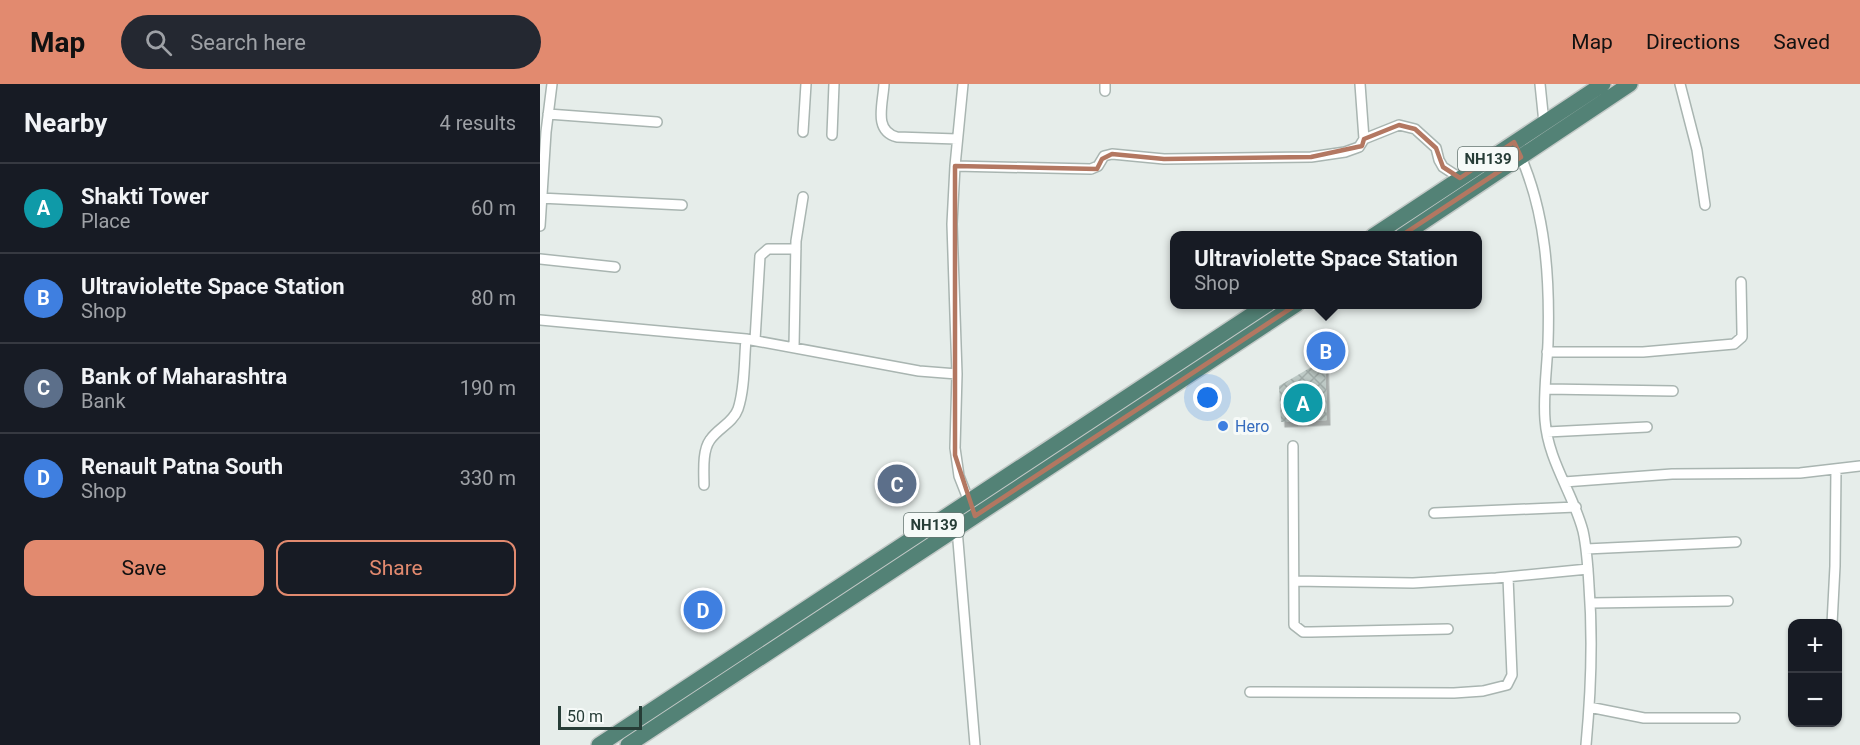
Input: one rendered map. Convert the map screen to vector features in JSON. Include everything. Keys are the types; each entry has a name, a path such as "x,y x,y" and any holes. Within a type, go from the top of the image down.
{"highway":[{"name":"NH139","path":"1380,231 1603,84"},
{"name":"NH139","path":"1410,231 1630,84"},
{"name":"NH139","path":"599,745 1260,309"},
{"name":"NH139","path":"628,745 1289,309"},
{"path":"669,700 678,713"}],"street":[{"path":"540,226 552,84"},
{"path":"803,132 806,84"},
{"path":"832,135 834,84"},
{"path":"884,84 882,125 889,135 957,139"},
{"path":"963,84 955,166 953,278 957,374 955,455 959,476 975,516"},
{"path":"955,166 1091,169 1098,166 1104,156 1112,154 1164,159 1311,157 1345,152 1359,147 1364,139 1360,84"},
{"path":"1540,84 1544,123"},
{"path":"1680,84 1697,150 1706,205"},
{"path":"548,114 657,122"},
{"path":"1364,139 1400,125 1415,129 1436,148 1443,167 1460,178"},
{"path":"1514,142 1528,173 1542,231 1548,302 1547,432 1554,462 1576,507 1586,549 1591,603 1586,745"},
{"path":"541,198 682,205"},
{"path":"794,347 796,249 803,198"},
{"path":"704,485 706,446 733,417 740,400 751,339 760,256 768,249 796,249"},
{"path":"540,259 615,267"},
{"path":"1547,352 1643,352 1734,344 1742,337 1741,282"},
{"path":"540,320 751,339 919,371 957,374"},
{"path":"1546,389 1673,391"},
{"path":"1547,432 1647,427"},
{"path":"1293,446 1294,625 1303,632 1449,628"},
{"path":"1564,483 1672,474 1800,473 1860,466"},
{"path":"1832,619 1836,469"},
{"path":"1434,513 1576,507"},
{"path":"957,529 975,745"},
{"path":"1586,549 1736,542"},
{"path":"1294,581 1413,583 1588,569"},
{"path":"1250,693 1454,693 1484,691 1507,685 1512,675 1508,577"},
{"path":"1591,603 1728,602"},
{"path":"1589,707 1644,718 1735,718"}],"highlighted area":[{"path":"1399,125 1415,129 1436,148 1443,167 1460,178 1514,142 1521,157 975,516 955,455 955,166 1097,169 1102,159 1112,154 1164,159 1311,157 1362,146 1364,139"}],"building":[{"path":"1325,359 1327,420 1281,422 1279,386"}],"place":[{"name":"Ultraviolette Space Station","path":"1326,351"},
{"name":"Shakti Tower","path":"1303,403"},
{"name":"Hero","path":"1223,426"},
{"name":"Bank of Maharashtra","path":"897,484"},
{"name":"Renault Patna South","path":"703,610"}]}
